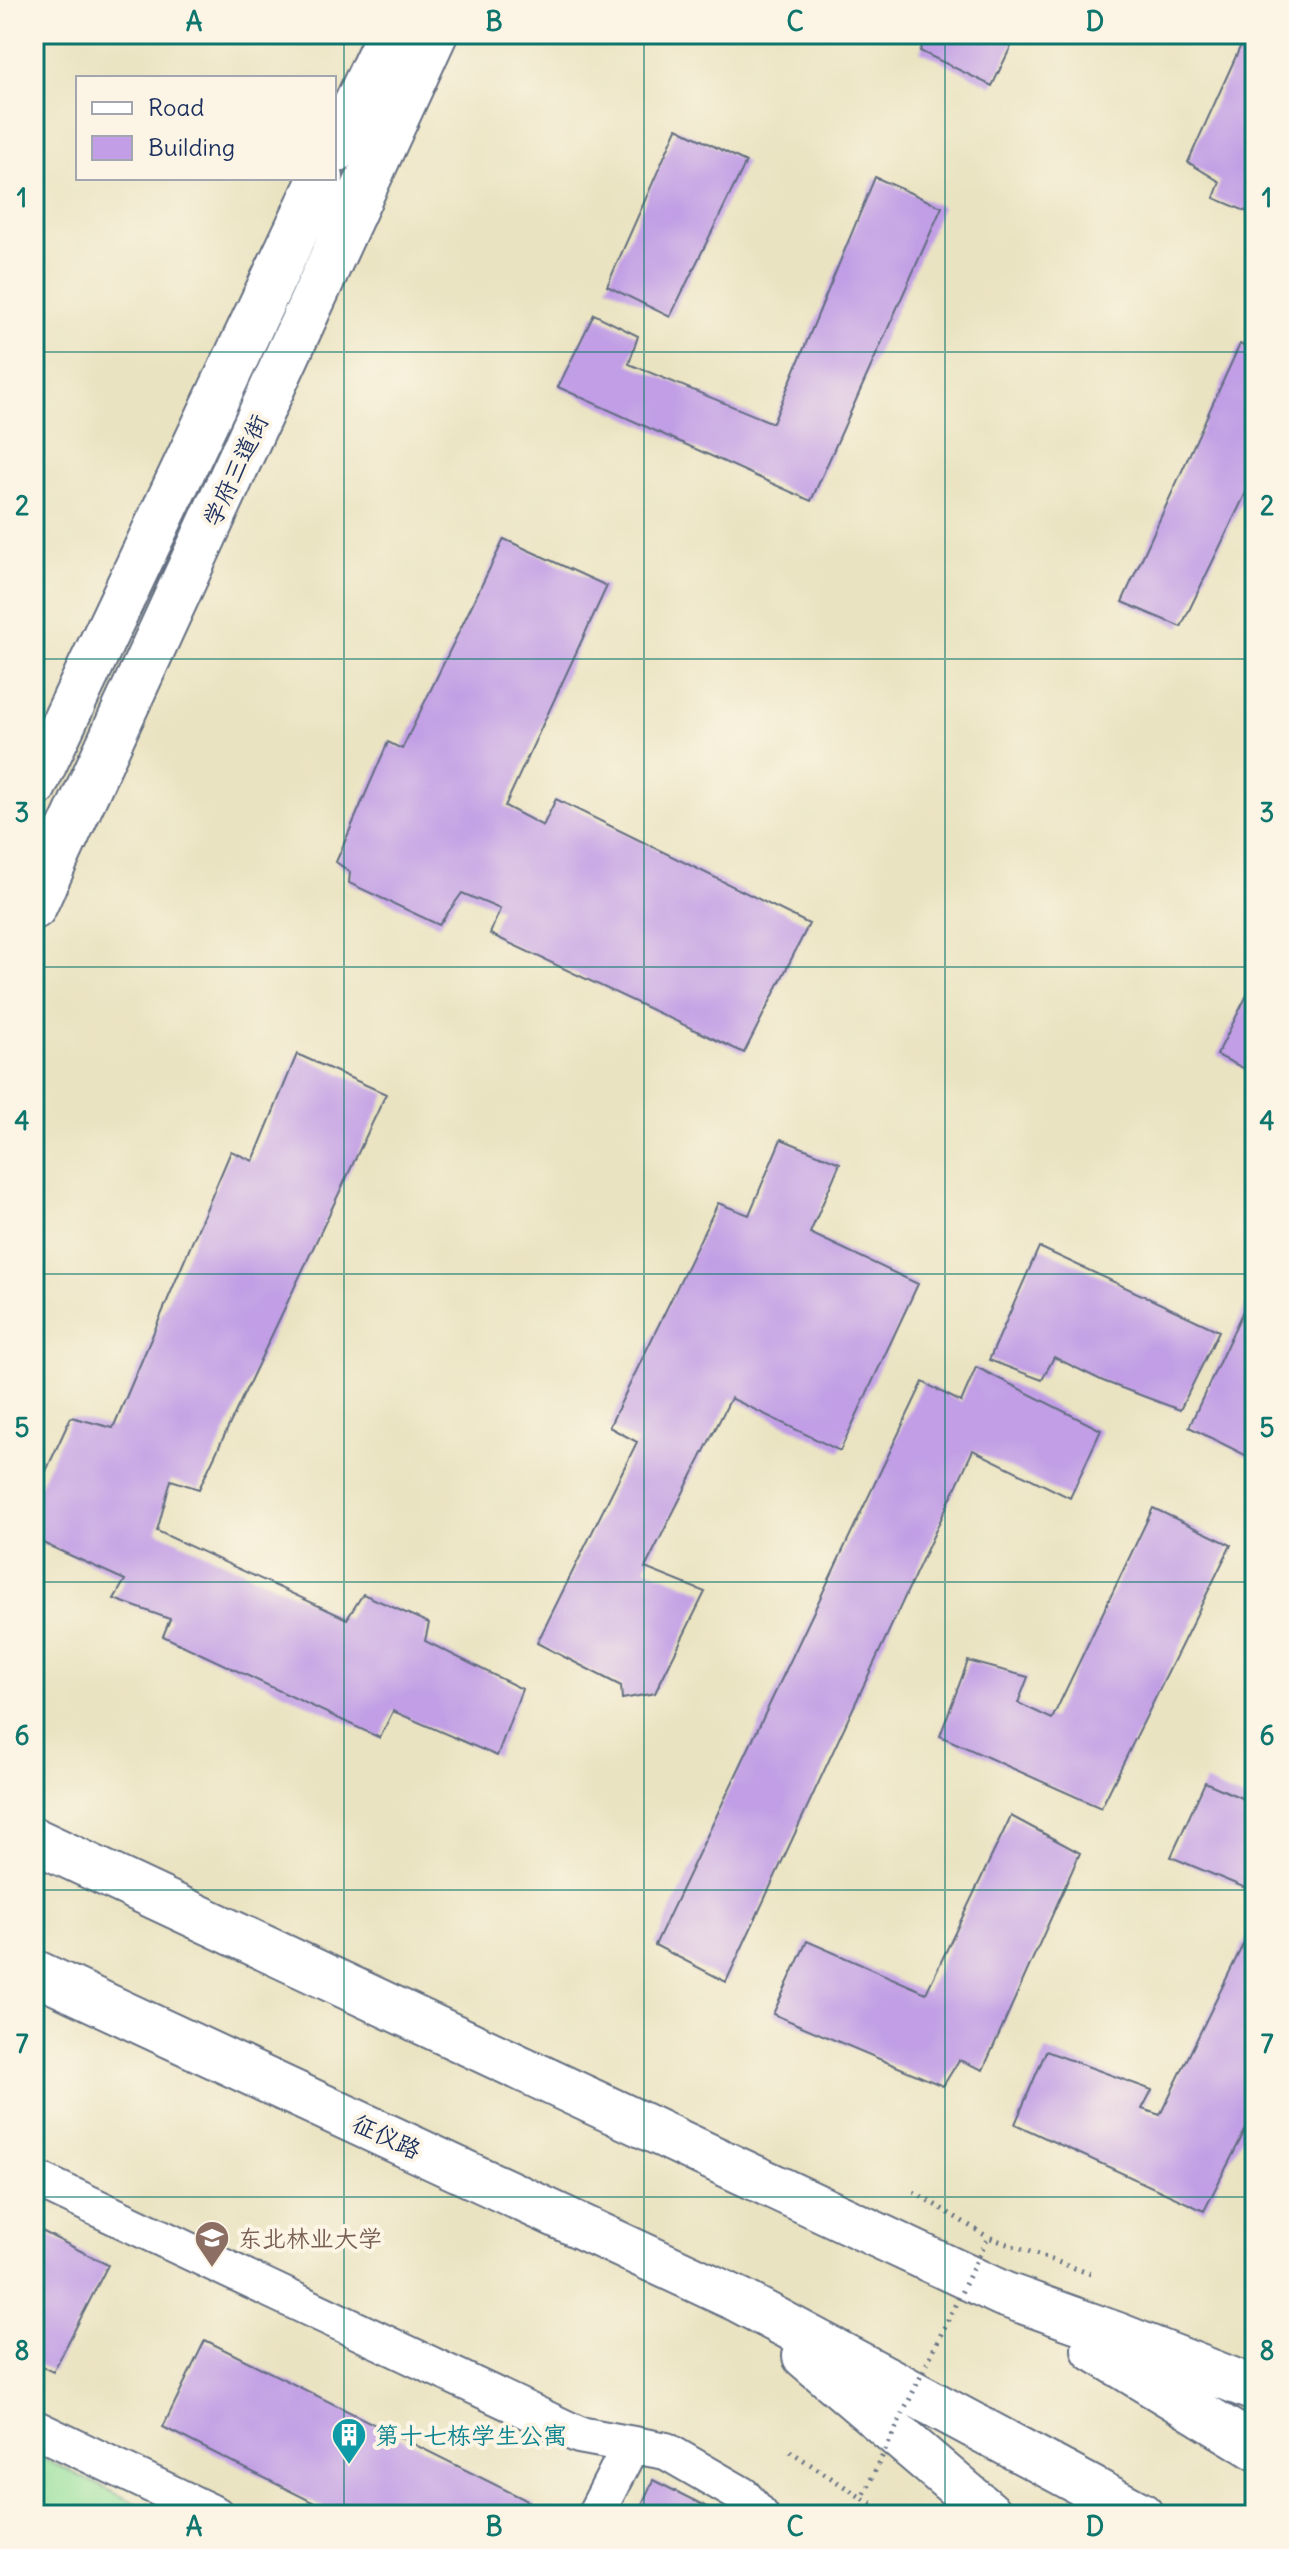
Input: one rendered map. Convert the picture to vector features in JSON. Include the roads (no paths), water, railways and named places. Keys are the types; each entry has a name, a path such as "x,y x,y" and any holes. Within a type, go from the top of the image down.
{"main road":[{"path":"336,147 389,34"},
{"name":"学府三道街","path":"34,907 435,34"},
{"name":"学府三道街","path":"34,786 320,180"},
{"path":"34,1840 1003,2294 1255,2389"},
{"name":"征仪路","path":"34,1972 739,2300"},
{"path":"1003,2294 1255,2447"},
{"path":"739,2300 991,2515"},
{"path":"739,2300 1141,2515"}],"street":[{"path":"34,2178 579,2435 666,2451 742,2495 760,2515"},
{"path":"34,2428 216,2515"},
{"path":"595,2515 631,2445"}],"place":[{"name":"东北林业大学","path":"212,2269"},
{"name":"第十七栋学生公寓","path":"349,2466"}]}
